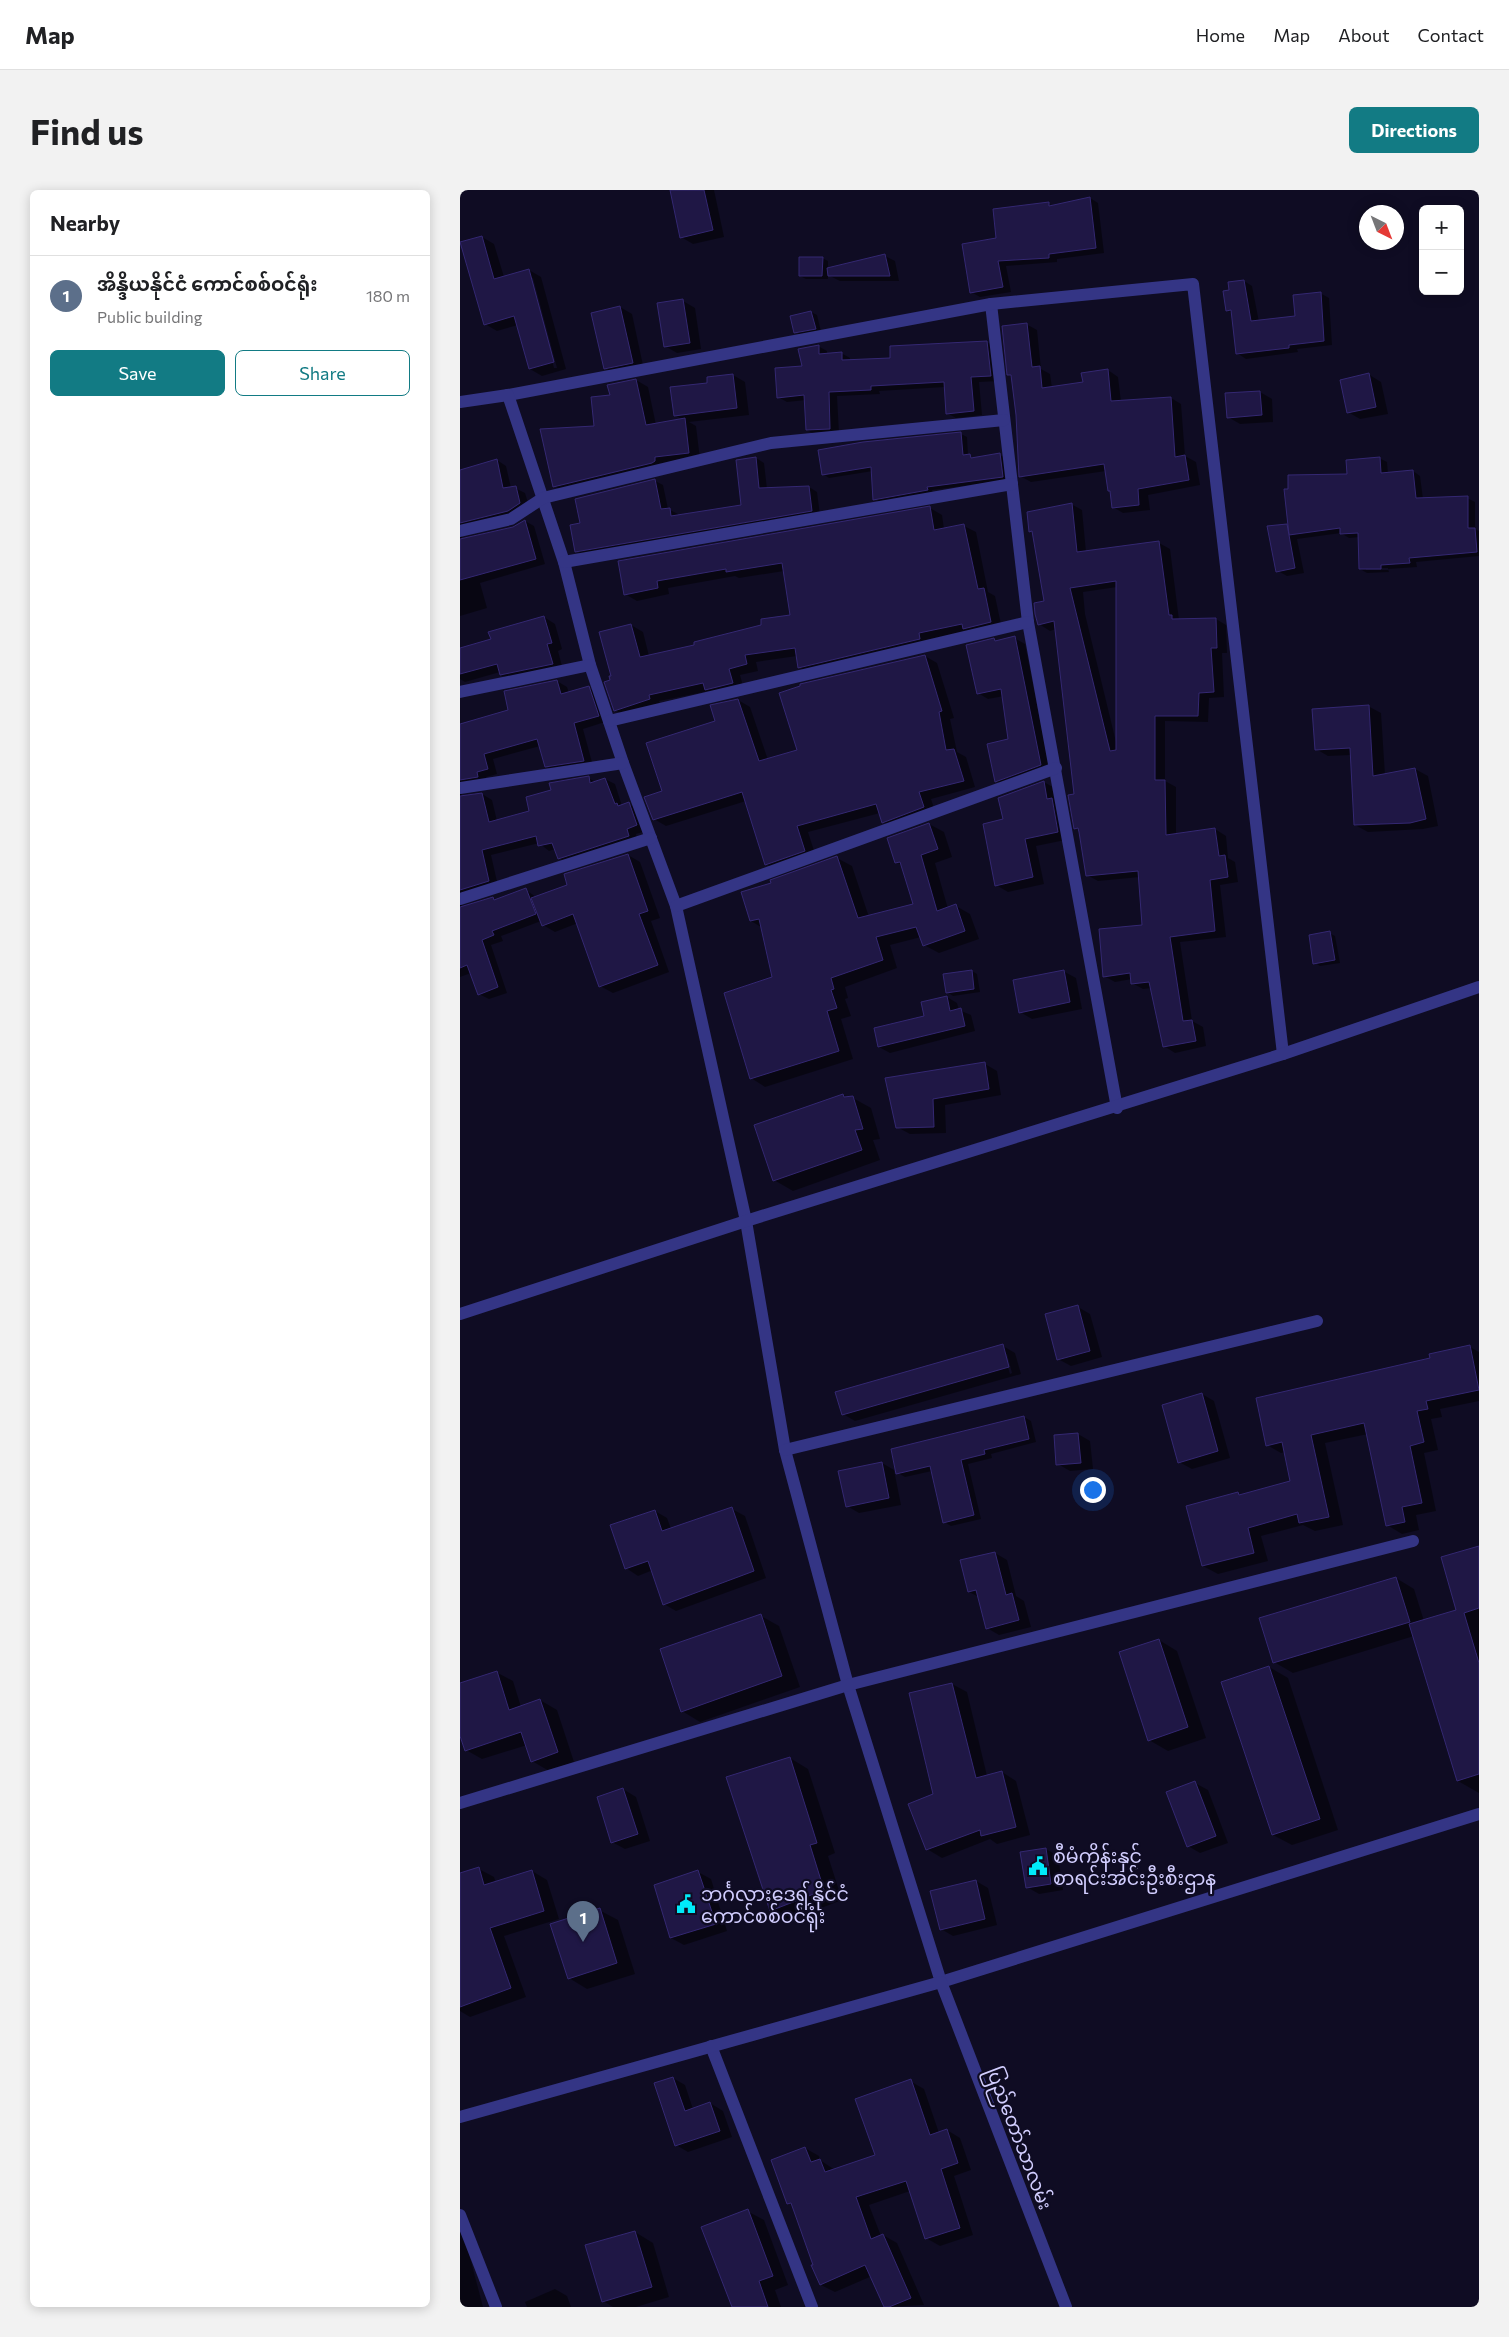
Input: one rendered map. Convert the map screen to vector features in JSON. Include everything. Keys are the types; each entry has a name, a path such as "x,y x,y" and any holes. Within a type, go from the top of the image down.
{"street":[{"path":"460,402 508,395 991,304 1193,284 1283,1054"},
{"path":"991,304 1028,622 1056,768 1116,1108"},
{"name":"ပြည်တော်သာလမ်း","path":"508,395 564,562 590,665 623,763 676,906 746,1221 785,1450 848,1685 942,1982 1066,2307"},
{"path":"460,531 511,519 544,498 771,443 1004,420"},
{"path":"564,562 1012,484"},
{"path":"609,721 1028,622"},
{"path":"460,692 590,665"},
{"path":"460,788 623,763"},
{"path":"676,906 1056,768"},
{"path":"460,899 651,838"},
{"path":"460,1314 746,1221 1116,1108 1283,1054 1479,987"},
{"path":"785,1450 1317,1321"},
{"path":"460,1802 848,1685 1413,1541"},
{"path":"460,2117 942,1982 1479,1814"},
{"path":"712,2046 812,2307"},
{"path":"460,2215 496,2307"}],"building":[{"path":"670,190 704,190 713,230 680,238"},
{"path":"1090,197 1096,248 1049,254 1049,258 998,261 1003,287 970,293 962,244 996,238 993,209 1049,202 1049,206"},
{"path":"482,236 494,279 529,269 554,362 529,369 514,316 484,325 460,242"},
{"path":"885,254 890,276 828,276 827,268"},
{"path":"799,257 823,257 822,276 799,276"},
{"path":"1244,280 1251,321 1295,316 1293,295 1321,292 1324,341 1289,345 1289,348 1236,354 1231,310 1226,311 1223,291 1229,290 1228,282"},
{"path":"683,299 690,343 664,347 657,303"},
{"path":"620,306 633,363 604,369 591,313"},
{"path":"811,311 816,329 794,333 790,316"},
{"path":"1027,323 1032,367 1040,366 1042,388 1083,382 1081,373 1108,369 1111,401 1171,397 1175,457 1185,455 1189,480 1138,489 1139,505 1112,508 1104,464 1019,477 1016,415 1011,375 1007,375 1002,326"},
{"path":"987,341 991,376 971,377 974,411 946,414 944,382 871,386 871,390 829,392 830,429 806,430 804,395 777,398 775,368 802,366 798,349 819,345 819,354 842,352 842,360 890,358 890,346"},
{"path":"1369,373 1376,407 1347,413 1340,380"},
{"path":"733,374 737,408 674,416 670,387 707,383 707,377"},
{"path":"636,379 646,425 685,418 689,453 655,457 655,461 652,463 553,487 540,429 594,426 591,397 610,395 607,385"},
{"path":"1260,391 1262,415 1227,418 1225,393"},
{"path":"961,432 963,455 970,454 971,458 1000,453 1003,477 927,487 928,490 873,500 871,467 822,475 818,450 863,442"},
{"path":"756,457 759,488 809,486 812,511 575,552 570,525 580,523 575,499 655,479 661,509 670,508 671,516 741,505 736,460"},
{"path":"1380,457 1381,473 1413,470 1416,498 1468,496 1468,528 1475,528 1477,552 1409,558 1410,563 1381,565 1381,569 1359,569 1358,533 1340,534 1340,528 1289,535 1284,489 1288,489 1288,475 1347,474 1346,460"},
{"path":"497,459 503,488 516,486 520,503 508,511 460,523 460,470"},
{"path":"1072,503 1077,552 1159,541 1169,615 1172,615 1172,619 1216,618 1217,648 1211,648 1214,692 1199,693 1198,716 1155,716 1155,780 1165,780 1166,835 1215,828 1219,856 1225,855 1228,877 1210,880 1215,931 1170,937 1183,1021 1192,1020 1196,1041 1163,1047 1149,982 1131,984 1130,973 1103,977 1099,929 1142,925 1138,871 1086,876 1079,832 1078,828 1074,829 1068,795 1074,794 1054,621 1038,625 1035,614 1034,603 1044,601 1032,531 1029,532 1027,512","holes":["1116,581 1116,750 1110,751 1070,588"]},
{"path":"930,506 934,530 964,524 978,589 984,588 991,622 963,629 962,624 919,633 920,639 798,668 795,648 745,655 747,664 729,669 733,683 705,690 703,683 649,695 650,699 614,711 604,682 610,680 609,676 611,676 599,632 631,624 640,657 694,645 694,642 761,625 761,619 790,615 782,563 726,572 726,569 657,581 658,588 624,595 618,561"},
{"path":"525,520 536,559 460,580 460,539 513,527"},
{"path":"1287,524 1295,568 1276,572 1267,526"},
{"path":"544,616 552,643 547,644 553,664 500,675 497,664 460,674 460,648 491,639 488,632"},
{"path":"1015,636 1041,765 995,782 987,744 1008,739 1001,689 977,694 966,645 994,638 995,641"},
{"path":"925,655 942,711 939,712 946,750 954,749 964,781 919,792 924,807 882,823 876,804 797,826 805,851 765,865 742,792 653,820 644,797 662,791 646,743 715,721 710,705 738,699 759,761 797,750 779,693 800,686 800,684"},
{"path":"557,680 561,694 589,686 599,716 574,723 584,761 545,767 537,739 484,754 488,769 477,772 478,777 460,780 460,724 508,710 504,691"},
{"path":"1369,705 1373,776 1415,768 1426,819 1410,823 1354,825 1350,748 1315,750 1312,709"},
{"path":"589,776 590,783 605,778 615,804 617,803 618,806 629,802 637,825 627,829 629,836 558,859 552,843 538,846 536,836 482,850 489,881 460,890 460,796 482,793 489,822 529,811 526,797 551,790 549,783"},
{"path":"1044,781 1047,799 1052,798 1058,832 1025,839 1033,877 995,886 983,824 1003,819 998,798"},
{"path":"929,823 938,849 921,855 937,911 956,904 965,931 923,946 916,927 876,937 883,960 831,978 834,989 831,990 837,1008 827,1011 839,1051 750,1079 724,993 772,977 759,919 750,921 741,892 771,883 770,880 837,856 858,918 913,904 900,862 895,863 887,838"},
{"path":"628,854 648,911 639,914 658,965 599,987 573,914 542,926 531,898 567,885 564,874"},
{"path":"526,888 536,914 492,931 494,935 482,940 498,987 478,995 467,965 460,968 460,907 493,897 494,900"},
{"path":"1330,931 1335,960 1313,964 1309,935"},
{"path":"972,970 974,989 946,993 943,974"},
{"path":"1064,970 1070,1002 1019,1013 1013,980"},
{"path":"947,996 950,1011 961,1008 965,1026 878,1047 874,1028 924,1016 921,1002"},
{"path":"985,1062 989,1089 933,1099 934,1127 896,1128 885,1078"},
{"path":"843,1094 844,1097 853,1096 863,1129 855,1130 862,1150 773,1181 754,1125"},
{"path":"1078,1305 1090,1351 1057,1360 1045,1314"},
{"path":"1003,1344 1009,1367 842,1415 835,1392"},
{"path":"1470,1345 1479,1390 1426,1401 1428,1409 1417,1411 1424,1442 1410,1446 1422,1503 1402,1507 1405,1522 1386,1526 1364,1423 1311,1435 1329,1517 1299,1523 1297,1514 1248,1528 1254,1553 1202,1566 1186,1506 1238,1492 1239,1495 1290,1481 1282,1442 1266,1446 1256,1398 1430,1358 1429,1354"},
{"path":"1202,1393 1218,1451 1178,1463 1162,1405"},
{"path":"1024,1416 1029,1439 984,1450 985,1454 961,1460 974,1515 943,1523 930,1466 896,1474 891,1449"},
{"path":"1078,1433 1081,1463 1056,1465 1054,1435"},
{"path":"882,1462 889,1498 846,1507 838,1471"},
{"path":"732,1507 754,1571 663,1605 648,1561 625,1569 610,1525 655,1510 662,1531"},
{"path":"1479,1546 1479,1608 1464,1613 1479,1663 1479,1774 1457,1781 1409,1624 1456,1610 1441,1557"},
{"path":"995,1552 1006,1595 1012,1593 1019,1620 986,1629 976,1590 968,1592 960,1560"},
{"path":"1396,1577 1410,1622 1273,1663 1259,1618"},
{"path":"761,1614 782,1676 681,1712 660,1649"},
{"path":"1159,1639 1188,1727 1148,1741 1119,1652"},
{"path":"1269,1666 1320,1819 1272,1835 1221,1682"},
{"path":"497,1671 509,1710 540,1699 558,1752 531,1762 521,1732 465,1751 460,1736 460,1683"},
{"path":"952,1683 976,1778 1002,1771 1016,1827 981,1836 980,1830 926,1850 908,1804 933,1794 909,1693"},
{"path":"790,1757 817,1843 810,1845 824,1890 770,1911 726,1777"},
{"path":"1195,1781 1216,1836 1187,1847 1166,1792"},
{"path":"623,1788 638,1834 611,1843 597,1797"},
{"path":"1046,1848 1051,1884 1026,1888 1020,1852"},
{"path":"479,1867 484,1885 532,1870 544,1911 490,1928 511,1988 460,2007 460,1873"},
{"path":"698,1870 716,1924 670,1938 654,1885"},
{"path":"976,1880 985,1919 940,1930 930,1891"},
{"path":"600,1908 617,1963 568,1979 550,1924"},
{"path":"673,2077 685,2111 710,2102 720,2131 675,2146 654,2083"},
{"path":"911,2079 930,2135 947,2129 958,2163 941,2169 960,2228 925,2239 906,2181 856,2197 871,2239 883,2234 911,2298 889,2307 884,2307 865,2265 820,2285 811,2265 813,2265 791,2203 787,2204 771,2160 805,2147 811,2162 820,2159 825,2172 875,2155 855,2099"},
{"path":"748,2209 773,2276 759,2281 768,2307 732,2307 701,2227"},
{"path":"635,2231 652,2287 602,2302 585,2245"}],"place":[{"name":"စီမံကိန်းနှင့် စာရင်းအင်းဦးစီးဌာန","path":"1038,1866"},
{"name":"ဘင်္ဂလားဒေရှ့်နိုင်ငံ ကောင်စစ်ဝင်ရုံး","path":"686,1904"},
{"name":"အိန္ဒိယနိုင်ငံ ကောင်စစ်ဝင်ရုံး","path":"583,1942"}]}
